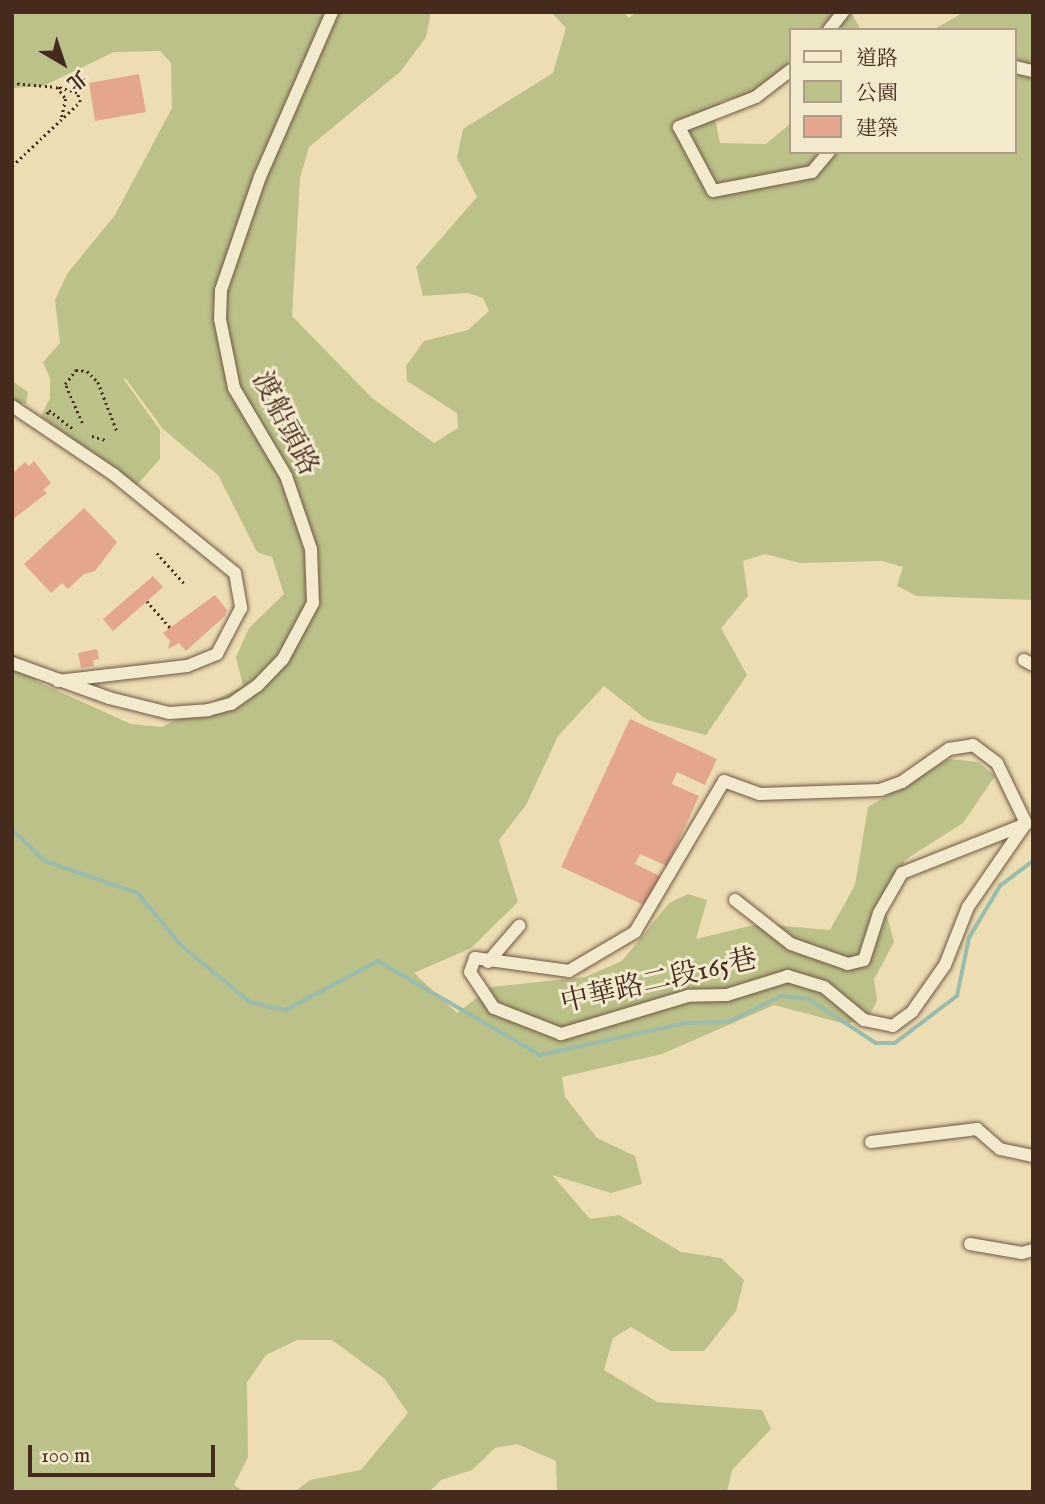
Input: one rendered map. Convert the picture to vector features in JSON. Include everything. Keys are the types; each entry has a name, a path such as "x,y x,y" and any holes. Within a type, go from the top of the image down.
{"street":[{"name":"渡船頭路","path":"12,663 57,681 170,713 231,704 257,686 283,659 313,603 311,549 286,476 234,388 219,319 221,290 260,177 332,12"},
{"path":"831,28 843,12"},
{"path":"790,71 756,97 679,127 713,191 812,172 827,154"},
{"path":"12,406 113,474 235,573 241,608 217,654 187,666 57,681"},
{"name":"中華路二段165巷","path":"973,745 997,763 1030,824 968,907 945,965 912,1012 893,1026 864,1020 824,987 788,976 727,995 688,996 561,1034 494,1008 470,972 475,958 569,971 635,932 724,780 760,794 880,790 902,782 949,749 973,745"},
{"path":"735,900 791,944 848,964 864,960 879,913 902,873 1030,824"},
{"path":"491,960 519,926"},
{"path":"871,1142 977,1129 1000,1149 1033,1156"},
{"path":"970,1244 1022,1253 1033,1250"}],"path":[{"path":"12,83 57,87 80,96 72,113 12,166"},
{"path":"57,87 66,99 59,123"},
{"path":"82,423 65,384 76,370 86,371 98,382 117,431"},
{"path":"92,436 106,440"},
{"path":"157,553 184,583"},
{"path":"147,601 171,629"}],"green space":[{"path":"12,12 431,12 426,37 401,71 309,147 300,178 292,316 372,398 434,443 458,428 457,413 407,381 406,366 424,341 468,330 489,311 483,298 468,293 423,296 416,267 477,197 457,158 463,129 553,73 566,28 551,12 624,12 629,18 636,12 851,12 860,28 790,28 790,80 775,90 722,101 714,113 720,143 766,144 790,124 790,154 1017,154 1017,28 936,28 964,12 1033,12 1033,600 917,596 897,586 903,567 882,561 800,563 765,554 743,561 748,596 721,628 747,675 706,735 647,720 604,686 558,736 526,805 499,840 518,902 471,948 414,973 457,1013 491,987 585,977 622,961 669,903 688,894 707,900 696,939 758,924 830,930 855,885 868,807 949,759 978,762 995,776 963,823 905,860 886,913 894,942 874,979 877,1000 868,1019 846,1024 774,1005 662,1054 562,1077 565,1097 597,1138 635,1156 642,1184 611,1193 552,1175 590,1219 619,1215 681,1252 721,1258 744,1280 736,1311 704,1351 671,1351 631,1327 613,1338 604,1370 657,1402 762,1410 771,1429 732,1470 727,1492 557,1492 556,1461 517,1444 495,1448 472,1470 441,1480 429,1492 294,1492 310,1480 361,1470 408,1413 385,1379 332,1340 297,1340 266,1355 247,1382 248,1457 234,1485 244,1492 12,1492 12,652 36,681 131,724 162,727 243,686 236,657 249,628 284,594 272,557 257,552 218,475 163,429 126,379 123,378 160,430 160,459 136,486 41,416 50,398 50,378 43,362 60,343 55,300 67,274 115,215 172,108 171,63 160,51 114,52 43,86 12,88"},
{"path":"12,381 28,392 26,404 12,401"}],"building":[{"path":"139,74 146,112 95,121 89,83"},
{"path":"34,461 51,483 43,490 47,493 12,520 12,474 25,462 29,466"},
{"path":"84,508 117,542 95,571 84,574 68,589 62,583 51,593 24,564"},
{"path":"153,576 163,587 113,631 103,619"},
{"path":"215,595 227,610 225,616 186,651 179,643 168,649 170,641 163,633"},
{"path":"97,649 99,659 93,660 94,666 81,668 78,653"},
{"path":"630,719 717,759 705,785 677,772 672,784 699,796 667,866 640,854 635,864 660,876 646,906 561,867"}],"waterway":[{"path":"12,829 45,861 138,893 181,945 250,1002 286,1010 378,961 540,1055 685,1023 729,1022 781,996 809,999 876,1043 895,1043 957,996 969,938 1000,886 1033,861"}]}
